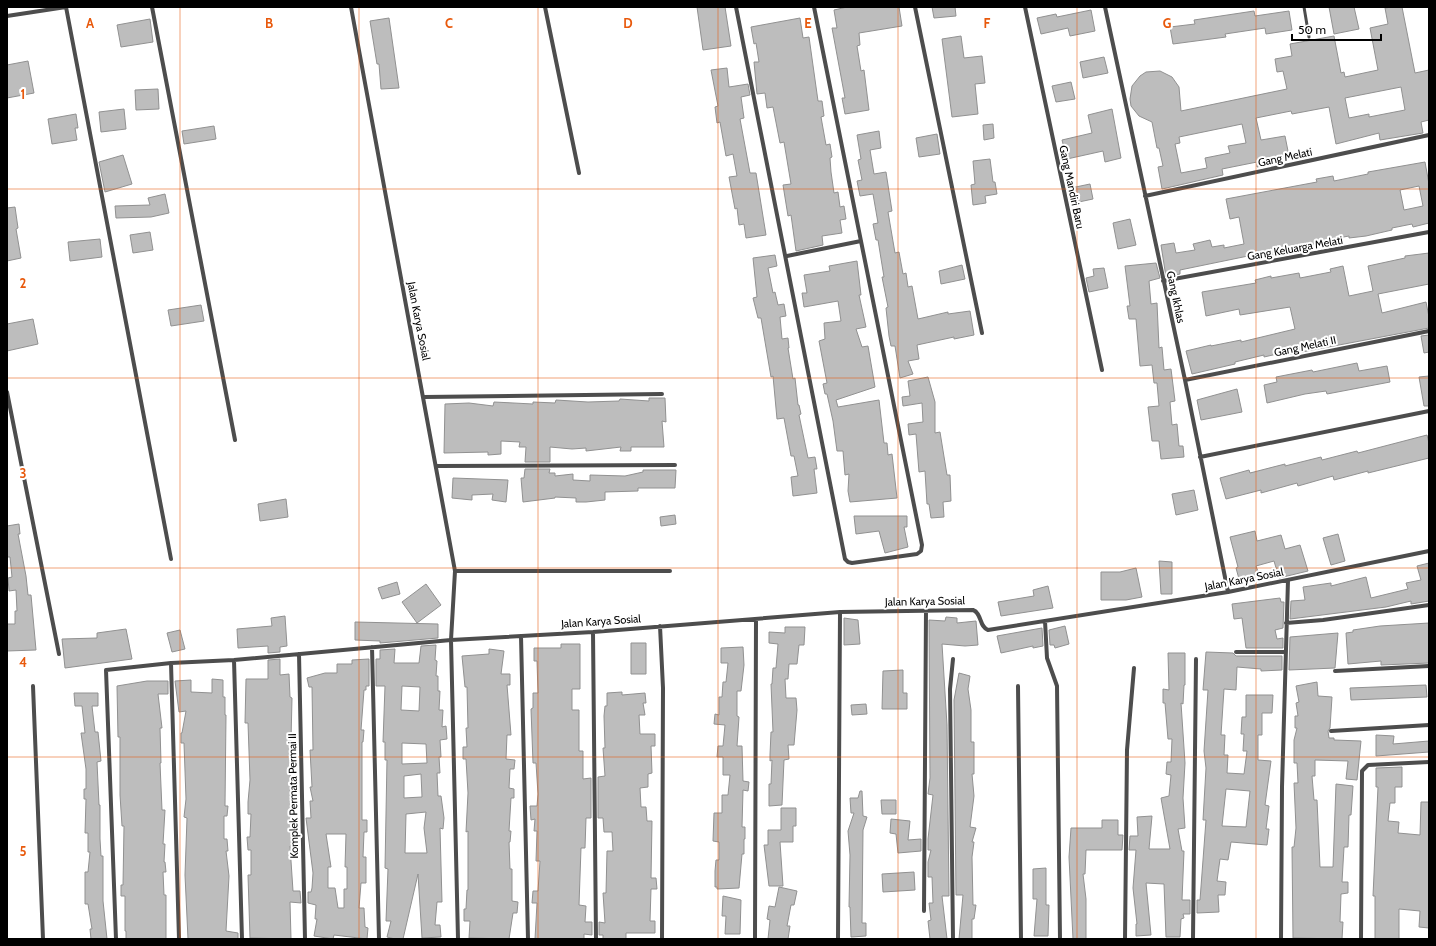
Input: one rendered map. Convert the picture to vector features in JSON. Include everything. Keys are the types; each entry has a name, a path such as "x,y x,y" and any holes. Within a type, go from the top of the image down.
{"street":[{"path":"7,16 66,7 171,559"},
{"path":"152,7 235,440"},
{"name":"Jalan Karya Sosial","path":"351,7 437,466 455,571 451,640 458,939"},
{"path":"545,7 578,173"},
{"path":"736,7 787,256 845,559 852,563 917,554 921,552 922,545 814,7"},
{"path":"915,7 982,333"},
{"name":"Gang Mandiri Baru","path":"1025,7 1102,370"},
{"name":"Gang Ikhlas","path":"1105,7 1185,380 1228,592"},
{"name":"Gang Melati","path":"1145,196 1429,136"},
{"name":"Gang Keluarga Melati","path":"1163,281 1429,232"},
{"path":"787,256 861,240"},
{"name":"Gang Melati II","path":"1185,380 1429,331"},
{"path":"7,392 59,654"},
{"path":"424,396 662,394"},
{"path":"1200,457 1429,411"},
{"path":"437,466 676,465"},
{"name":"Jalan Karya Sosial","path":"451,640 593,632 840,612 926,610 977,611 983,627 988,630 1228,592 1429,551"},
{"path":"455,571 670,571"},
{"path":"1281,939 1288,580"},
{"path":"1286,623 1323,620 1429,605"},
{"path":"924,911 926,610"},
{"path":"838,939 840,612"},
{"path":"755,939 756,619"},
{"path":"1045,621 1047,658 1057,686 1060,939"},
{"path":"660,626 663,688 662,939"},
{"path":"593,632 596,939"},
{"path":"521,636 528,939"},
{"path":"116,939 106,670 171,663 234,660 451,640"},
{"path":"372,647 379,939"},
{"path":"1236,652 1286,652"},
{"name":"Komplek Permata Permai II","path":"299,654 305,939"},
{"path":"952,939 950,689 953,659"},
{"path":"1193,939 1196,659"},
{"path":"234,660 242,939"},
{"path":"171,663 179,939"},
{"path":"1335,671 1429,666"},
{"path":"1125,939 1127,750 1134,668"},
{"path":"33,686 43,939"},
{"path":"1018,686 1021,939"},
{"path":"1331,730 1429,725"},
{"path":"1361,939 1362,771 1368,765 1429,762"}],"lane":[{"path":"1304,7 1309,37"}],"building":[{"path":"697,7 725,7 731,46 703,50"},
{"path":"847,7 899,7 902,26 859,33 860,45 857,46 861,71 864,70 869,110 845,114 842,98 845,98 832,28 837,28 834,10"},
{"path":"932,7 955,7 956,16 934,18"},
{"path":"1329,7 1354,7 1359,29 1334,34"},
{"path":"1402,7 1415,73 1429,70 1429,120 1421,122 1423,133 1380,140 1379,133 1336,144 1329,107 1292,114 1291,111 1256,118 1261,140 1285,136 1289,156 1269,160 1270,164 1257,167 1257,162 1222,169 1223,175 1162,189 1158,167 1163,166 1159,148 1157,148 1152,122 1139,116 1131,106 1130,99 1132,86 1140,76 1146,72 1160,71 1172,77 1179,87 1181,111 1287,89 1283,71 1277,72 1275,59 1292,56 1290,44 1334,36 1341,73 1344,72 1345,77 1378,70 1370,28 1388,24 1385,8","holes":["1401,87 1405,110 1369,117 1369,114 1349,118 1345,98","1242,124 1246,143 1228,146 1230,153 1205,158 1207,168 1181,173 1175,144 1180,143 1179,137"]},
{"path":"1091,10 1095,31 1070,36 1068,28 1041,34 1037,18 1056,14 1057,17"},
{"path":"1254,11 1255,16 1289,11 1292,30 1266,34 1265,28 1225,34 1226,37 1173,44 1170,27 1195,24 1194,20"},
{"path":"389,18 399,88 381,89 379,64 377,64 370,21"},
{"path":"800,18 803,38 809,37 818,101 822,101 824,116 821,117 826,145 830,144 832,157 830,158 831,172 834,193 838,192 840,207 844,206 846,219 840,220 842,233 822,236 823,245 796,251 791,215 788,216 783,185 791,184 784,142 780,143 773,107 767,108 765,93 757,94 754,62 759,62 756,43 754,44 751,27"},
{"path":"150,19 153,42 121,47 117,25"},
{"path":"961,36 964,58 982,56 985,83 975,84 978,114 952,117 942,39"},
{"path":"1104,57 1108,73 1083,78 1080,62"},
{"path":"28,61 34,93 7,98 7,65"},
{"path":"727,68 729,87 748,84 750,95 741,97 744,118 740,119 750,173 756,173 766,235 746,238 744,224 739,225 737,208 735,209 729,177 737,176 733,154 726,156 720,122 717,123 715,107 718,106 711,70"},
{"path":"1071,82 1075,99 1056,102 1052,86"},
{"path":"158,89 159,109 136,110 135,90"},
{"path":"124,109 126,129 101,132 99,112"},
{"path":"1112,109 1121,158 1105,162 1103,151 1067,159 1062,140 1092,133 1088,115"},
{"path":"76,114 78,128 75,128 77,140 52,144 48,119"},
{"path":"993,124 994,138 984,140 983,125"},
{"path":"214,126 216,139 184,144 182,131"},
{"path":"879,131 881,148 870,150 874,174 886,172 892,211 888,212 895,253 899,252 903,274 906,273 908,287 912,286 918,319 948,312 948,314 970,311 974,335 954,339 954,337 917,345 919,359 908,361 913,374 900,378 895,346 891,346 889,336 886,308 888,307 882,277 884,277 878,240 876,240 873,224 878,223 873,194 860,196 857,181 862,180 858,160 861,159 857,135"},
{"path":"937,134 940,154 919,157 916,138"},
{"path":"123,155 132,184 105,192 99,162"},
{"path":"990,159 993,182 995,182 997,194 985,196 986,203 973,205 971,185 975,184 973,161"},
{"path":"1425,162 1429,184 1429,223 1413,227 1412,224 1392,228 1392,230 1366,236 1349,238 1349,236 1327,240 1313,244 1313,246 1270,256 1270,254 1248,259 1248,256 1180,270 1180,274 1166,277 1161,245 1174,243 1176,253 1195,250 1193,244 1210,240 1212,247 1224,245 1224,248 1244,244 1239,217 1230,219 1226,199 1317,182 1316,179 1333,176 1334,181 1368,174 1368,172","holes":["1419,186 1423,206 1404,210 1400,190"]},
{"path":"1090,184 1093,199 1074,203 1071,188"},
{"path":"165,194 169,213 151,217 116,218 115,206 150,205 148,198"},
{"path":"15,207 18,228 16,229 21,258 7,261 7,208"},
{"path":"1130,219 1136,245 1118,249 1113,223"},
{"path":"150,232 153,250 133,253 130,235"},
{"path":"100,239 102,257 70,261 68,242"},
{"path":"1429,253 1429,284 1378,294 1382,313 1426,302 1429,317 1429,328 1286,355 1286,352 1264,357 1264,355 1235,362 1235,364 1192,374 1186,351 1241,340 1241,342 1295,329 1290,307 1240,315 1239,309 1206,316 1202,292 1256,283 1255,280 1271,276 1271,278 1299,273 1300,278 1331,272 1330,269 1343,266 1349,296 1373,291 1368,266 1405,258 1405,256"},
{"path":"775,255 777,266 768,268 773,293 775,292 778,305 784,304 786,316 780,317 782,339 788,338 788,348 793,379 795,378 798,405 801,414 799,415 808,458 815,457 817,469 814,469 817,493 793,496 791,477 798,476 794,456 791,456 784,418 777,419 773,376 771,377 761,318 758,318 753,298 757,297 753,258"},
{"path":"857,261 861,295 859,295 866,327 856,329 862,347 868,346 875,387 836,400 838,407 879,400 884,443 887,443 888,455 892,454 897,498 850,502 848,491 849,474 845,475 843,451 837,451 833,421 827,394 825,394 823,384 827,383 819,341 825,339 824,323 841,321 838,301 804,307 802,293 807,293 804,275 830,271 829,266"},
{"path":"1156,263 1160,278 1149,281 1151,304 1157,303 1159,348 1162,347 1164,370 1171,369 1175,401 1170,402 1172,425 1177,424 1179,446 1183,446 1184,457 1161,459 1159,441 1152,441 1148,407 1159,406 1157,383 1154,383 1152,365 1140,366 1136,319 1129,319 1127,306 1130,306 1125,266"},
{"path":"962,265 965,279 941,284 939,271"},
{"path":"1104,268 1108,288 1089,292 1086,278 1094,276 1093,269"},
{"path":"201,305 204,321 171,326 168,310"},
{"path":"33,319 38,344 7,351 7,324"},
{"path":"1429,335 1429,352 1424,353 1421,336"},
{"path":"1357,363 1359,371 1387,366 1390,382 1327,394 1326,391 1305,394 1267,403 1264,385 1277,382 1276,377 1312,370 1313,372"},
{"path":"1429,376 1429,406 1424,406 1419,377"},
{"path":"928,377 935,402 935,433 940,432 947,475 950,475 951,501 943,502 944,517 931,518 929,504 927,504 925,471 919,472 916,434 909,435 908,424 923,422 922,403 903,406 902,397 910,396 908,381"},
{"path":"1237,389 1242,412 1201,420 1197,400"},
{"path":"649,398 665,398 666,422 662,421 664,447 631,447 631,451 620,451 621,447 586,451 586,448 572,449 550,447 550,462 525,462 526,447 519,447 520,442 501,441 501,454 488,455 488,452 444,453 445,404 469,403 493,406 494,402 533,404 533,402 555,403 556,400 588,402 619,401 620,399 649,401"},
{"path":"1427,435 1429,443 1429,458 1368,473 1368,471 1334,480 1333,476 1298,486 1297,483 1261,493 1261,490 1226,499 1220,478 1249,470 1250,473 1321,457 1322,460 1357,451 1358,453"},
{"path":"525,469 550,469 549,473 555,473 555,476 573,474 573,480 590,481 590,475 625,476 643,472 643,470 676,470 675,488 638,488 638,491 605,492 605,500 586,502 576,502 576,498 555,497 523,502 521,478 524,478"},
{"path":"453,478 508,480 506,502 492,500 493,494 472,495 472,500 452,498"},
{"path":"1194,490 1198,510 1176,515 1172,494"},
{"path":"286,499 288,517 260,521 258,504"},
{"path":"675,515 676,524 661,526 660,517"},
{"path":"854,516 907,516 907,527 904,527 908,547 885,553 879,531 856,534"},
{"path":"19,524 20,534 18,534 28,595 31,595 36,650 7,651 7,624 15,624 15,611 17,611 16,590 9,591 8,578 12,577 10,557 7,557 7,526"},
{"path":"1255,531 1257,541 1281,535 1285,549 1300,545 1308,571 1279,578 1274,561 1256,566 1259,574 1239,579 1236,568 1238,567 1230,537"},
{"path":"1338,534 1345,561 1331,565 1323,538"},
{"path":"1159,561 1172,562 1172,594 1161,594"},
{"path":"1429,563 1429,601 1411,604 1411,601 1386,607 1290,619 1291,601 1305,600 1303,587 1331,583 1331,586 1366,577 1371,598 1408,589 1406,583 1421,580 1417,566"},
{"path":"1136,568 1142,597 1126,600 1101,600 1101,572 1120,572"},
{"path":"397,582 400,594 382,599 378,588"},
{"path":"426,584 441,605 417,623 402,602"},
{"path":"1048,586 1053,608 1001,616 998,602 1034,596 1033,590"},
{"path":"1280,598 1281,602 1284,602 1283,628 1275,630 1277,639 1283,638 1283,648 1246,648 1242,618 1234,619 1232,604"},
{"path":"285,616 287,646 280,647 280,652 268,653 268,646 238,648 237,629 272,626 271,618"},
{"path":"946,617 957,618 957,623 976,621 978,645 965,646 942,644 947,725 949,896 942,896 947,939 930,939 928,921 931,920 929,903 933,903 932,877 928,877 928,862 931,850 928,850 928,839 933,795 928,794 930,778 929,620 945,621"},
{"path":"844,618 858,620 860,644 844,645"},
{"path":"355,622 438,624 438,638 380,643 380,641 355,640"},
{"path":"1429,623 1429,663 1381,665 1381,661 1348,664 1346,633 1353,632 1353,630 1380,626"},
{"path":"1065,626 1069,644 1055,648 1054,645 1050,645 1049,630"},
{"path":"785,627 805,627 804,645 799,645 797,664 789,664 788,679 785,679 786,698 796,698 797,710 794,745 788,745 789,759 784,760 782,805 769,806 769,784 771,784 772,760 770,761 771,732 773,732 771,684 773,668 776,668 778,644 769,643 769,632 785,633"},
{"path":"1042,628 1043,646 1033,648 1033,646 1001,653 997,636"},
{"path":"126,629 132,659 65,668 62,639 97,638 97,633"},
{"path":"180,630 185,649 172,652 167,633"},
{"path":"1338,633 1335,668 1289,670 1290,637"},
{"path":"631,643 646,643 646,674 631,674"},
{"path":"561,644 580,644 580,689 572,689 572,710 579,710 579,751 583,751 583,779 591,778 591,818 586,818 585,848 581,848 579,905 586,906 585,922 592,922 592,935 584,934 584,939 535,939 537,903 532,903 533,891 538,891 540,861 536,861 537,831 534,831 535,819 531,820 530,806 537,806 538,794 536,763 533,763 531,709 533,708 533,693 538,693 537,661 534,661 534,648 561,648"},
{"path":"436,645 436,676 438,676 438,691 440,691 439,710 443,710 442,727 446,726 447,739 440,740 440,773 437,773 438,796 441,796 444,818 443,829 440,828 442,902 437,902 435,925 440,925 441,937 422,938 418,874 403,939 395,939 387,937 391,921 386,921 388,869 385,868 387,760 385,760 385,742 383,742 385,686 376,686 376,659 380,659 380,650 395,649 394,663 419,663 421,646","holes":["402,686 420,687 419,711 401,710","402,743 426,744 427,763 402,764","421,774 422,797 404,798 404,776","426,812 424,828 427,853 405,853 406,814"]},
{"path":"743,647 744,665 741,691 737,691 737,716 739,717 737,746 742,746 743,781 749,782 748,791 743,790 742,827 745,827 744,854 742,854 739,888 717,889 717,887 715,887 715,871 716,860 719,860 719,842 713,841 714,813 722,813 722,795 728,795 730,775 723,775 723,757 717,757 718,746 723,746 725,725 714,724 715,714 719,715 719,697 722,697 723,682 726,682 728,663 721,663 721,648"},
{"path":"489,649 504,651 501,674 510,674 510,685 507,685 511,735 507,735 506,759 515,760 514,769 510,769 509,788 514,789 514,798 511,798 509,831 511,831 509,842 510,869 512,869 512,901 518,902 517,913 513,913 509,939 469,938 470,921 464,921 464,909 466,909 468,890 468,831 466,832 468,793 466,759 463,759 463,747 467,747 466,728 468,728 467,687 465,687 462,656 489,654"},
{"path":"1206,652 1233,653 1236,656 1282,656 1282,670 1261,671 1261,669 1237,667 1236,690 1224,689 1221,735 1225,735 1224,755 1228,755 1227,773 1244,774 1247,751 1243,751 1244,734 1241,734 1242,717 1246,717 1246,695 1273,695 1272,713 1262,713 1262,735 1258,735 1258,760 1271,761 1265,805 1269,806 1266,829 1269,829 1267,845 1231,842 1228,860 1220,859 1217,881 1226,882 1225,895 1218,895 1219,912 1197,913 1197,900 1200,900 1206,820 1203,820 1206,768 1204,751 1208,690 1203,690","holes":["1226,789 1250,791 1246,827 1222,826"]},
{"path":"1168,653 1185,653 1185,685 1183,704 1181,703 1185,763 1183,798 1185,828 1178,829 1182,851 1184,851 1182,900 1190,900 1190,914 1183,914 1184,918 1181,919 1180,937 1166,937 1164,884 1146,883 1151,935 1136,936 1137,924 1133,888 1136,850 1129,850 1130,836 1138,836 1137,817 1152,816 1149,849 1170,849 1161,798 1169,796 1171,775 1166,774 1167,762 1171,762 1172,739 1168,739 1165,703 1163,703 1163,689 1169,690"},
{"path":"280,659 280,675 289,674 290,697 292,698 290,784 292,846 290,846 293,891 300,891 301,903 290,902 291,939 250,938 248,875 251,875 251,850 248,850 247,837 250,837 251,814 248,814 250,780 248,723 245,723 246,679 268,679 268,660"},
{"path":"369,659 369,686 366,686 366,690 364,690 361,730 364,730 362,742 362,820 367,820 367,832 364,832 363,857 366,857 366,883 361,883 359,908 364,908 365,927 368,928 367,939 334,935 333,939 314,936 317,919 315,919 316,905 308,903 308,892 311,892 313,873 306,818 311,818 310,801 313,801 310,787 312,787 310,750 313,750 312,687 309,687 307,678 325,673 337,673 337,664 352,664 352,660","holes":["326,834 346,834 345,867 347,867 347,889 344,889 344,908 338,908 335,888 328,888 328,867 331,867"]},
{"path":"903,670 903,693 907,693 907,709 882,709 883,671"},
{"path":"959,673 970,676 968,689 971,710 971,742 974,742 974,774 972,774 974,796 970,827 976,828 972,842 974,842 972,857 973,905 976,905 974,919 972,919 972,939 959,939 963,895 956,895 954,700"},
{"path":"212,679 223,680 223,697 225,697 226,715 225,806 228,806 227,816 224,816 224,839 227,839 228,851 226,851 229,876 226,931 238,933 238,939 188,939 185,875 187,818 184,817 186,799 184,743 181,743 181,733 186,711 179,712 175,681 191,680 191,692 212,693"},
{"path":"147,681 168,681 168,694 158,694 162,728 160,728 160,763 162,810 165,810 163,844 165,844 164,862 166,872 163,872 164,895 166,895 166,939 126,939 125,896 121,896 121,885 123,885 124,826 122,826 120,795 120,737 118,737 117,686"},
{"path":"1317,682 1318,696 1332,697 1330,728 1328,731 1329,738 1334,738 1334,740 1361,741 1357,780 1346,779 1348,761 1315,760 1315,776 1312,776 1314,800 1317,800 1320,867 1333,867 1336,784 1353,786 1351,815 1349,815 1348,847 1344,847 1342,882 1348,882 1348,893 1341,894 1340,922 1343,922 1342,939 1293,938 1292,847 1294,847 1296,828 1294,783 1298,783 1297,763 1294,763 1294,740 1297,728 1295,728 1295,716 1298,716 1296,703 1299,702 1296,686"},
{"path":"1426,685 1427,697 1351,700 1350,688"},
{"path":"622,692 622,695 645,693 646,703 643,703 645,715 639,715 640,734 655,734 655,746 651,746 652,773 648,774 648,787 640,788 641,807 646,807 647,821 652,821 651,878 656,878 657,889 651,889 650,921 655,921 655,933 626,933 626,939 603,939 603,935 599,935 599,922 605,923 603,893 606,893 607,851 613,851 612,832 604,832 603,818 598,818 598,777 605,776 603,748 605,748 604,716 605,706 607,706 607,693"},
{"path":"74,693 98,693 98,706 92,706 95,732 98,732 101,761 97,762 101,856 103,856 103,901 107,939 91,939 90,929 92,929 88,904 85,904 85,872 88,872 90,852 88,852 88,833 85,833 86,799 84,799 84,789 86,789 86,769 81,733 85,733 82,706 75,706"},
{"path":"866,704 867,714 852,715 851,705"},
{"path":"1376,735 1394,736 1393,744 1429,741 1429,752 1376,756"},
{"path":"1402,767 1402,787 1395,787 1395,803 1390,803 1388,821 1399,822 1398,833 1420,835 1421,802 1429,802 1429,928 1419,927 1420,911 1399,909 1399,939 1375,939 1375,896 1373,896 1378,787 1376,787 1376,768"},
{"path":"860,791 862,791 863,816 867,817 863,830 862,923 866,923 866,936 851,937 849,907 850,855 848,831 854,813 851,813 850,798 858,798"},
{"path":"881,800 896,800 896,814 882,814"},
{"path":"781,808 796,808 796,826 793,826 793,842 780,842 783,886 769,886 764,845 768,845 768,830 781,830"},
{"path":"891,819 910,821 908,840 921,839 921,851 898,853 896,834 890,833"},
{"path":"1102,820 1118,820 1118,835 1123,835 1122,850 1086,850 1085,874 1083,874 1086,899 1086,939 1073,939 1069,857 1071,828 1102,828"},
{"path":"1046,868 1046,905 1049,905 1048,936 1034,936 1037,899 1033,899 1033,869"},
{"path":"914,872 915,890 883,892 882,874"},
{"path":"779,887 797,891 794,905 791,905 787,926 790,926 788,939 768,939 770,920 767,919 769,906 775,907"},
{"path":"723,896 741,900 740,934 725,934 726,916 722,916"}]}
